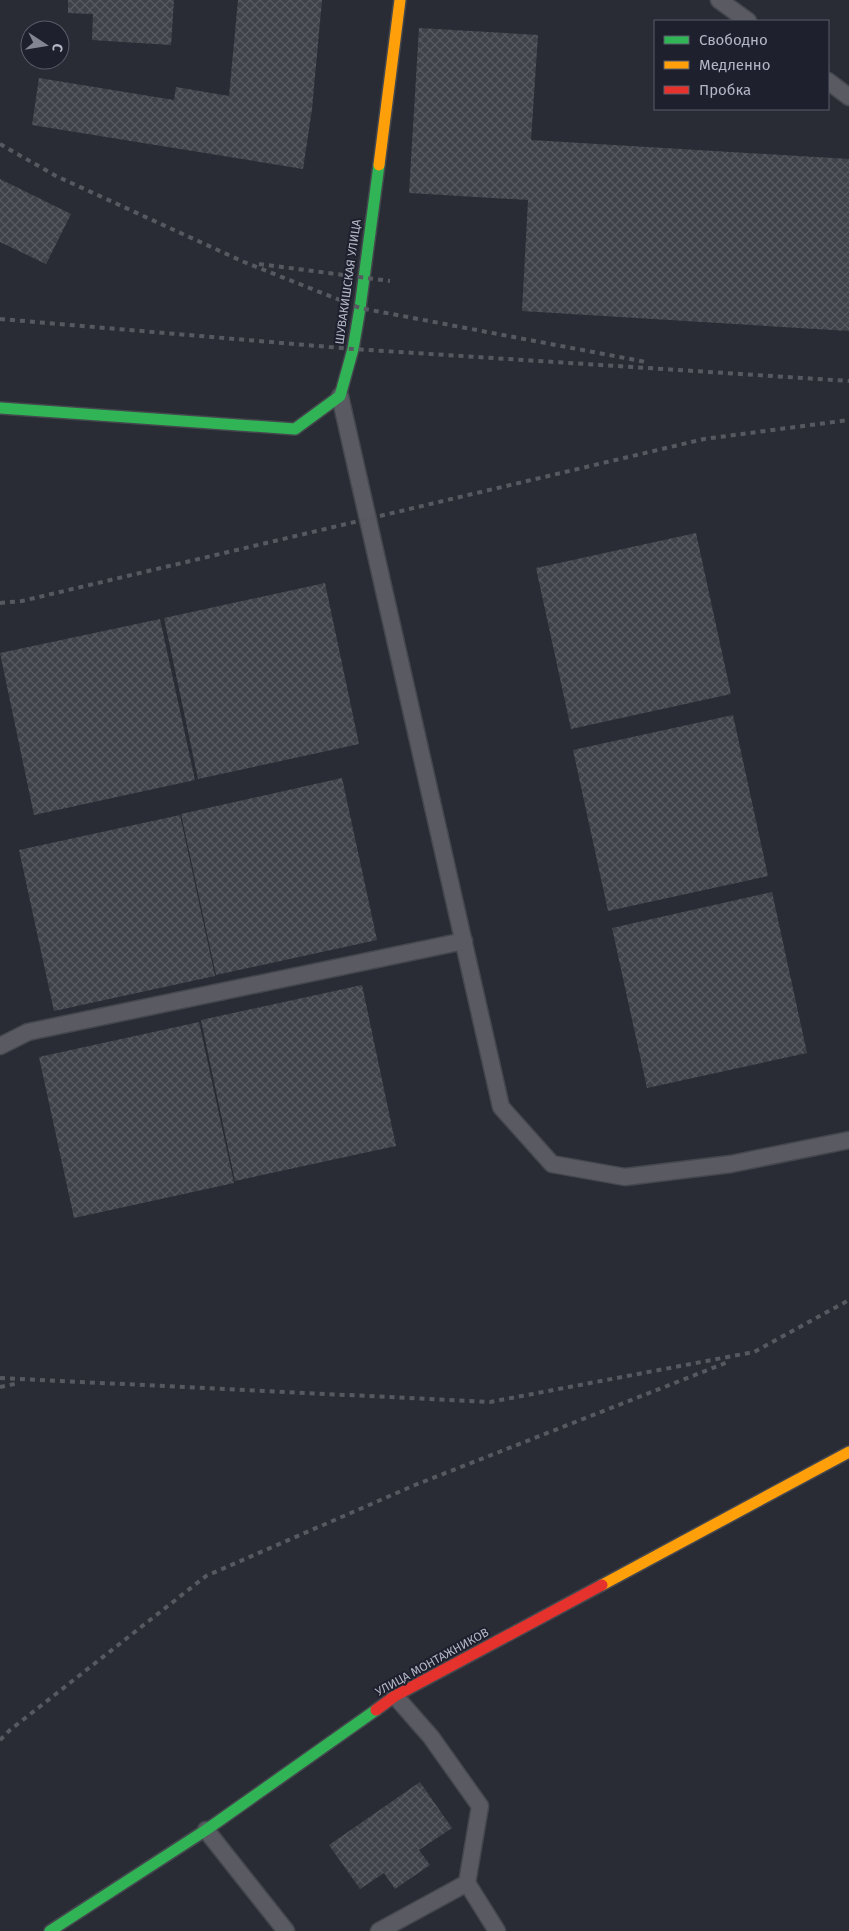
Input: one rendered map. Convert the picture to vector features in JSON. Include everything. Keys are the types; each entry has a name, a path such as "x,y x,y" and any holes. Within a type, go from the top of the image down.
{"street":[{"name":"ШУВАКИШСКАЯ УЛИЦА","path":"340,396 353,349 360,308 400,0"},
{"path":"0,408 296,429 340,396"},
{"name":"УЛИЦА МОНТАЖНИКОВ","path":"50,1931 206,1830 395,1696 849,1452"}],"lane":[{"path":"719,0 747,20"},
{"path":"829,82 849,97"},
{"path":"340,396 501,1107 552,1164 625,1176 731,1164 849,1140"},
{"path":"0,1046 28,1032 464,941"},
{"path":"395,1696 431,1737 480,1806 467,1883 497,1931"},
{"path":"206,1830 286,1931"},
{"path":"379,1931 467,1883"}],"building":[{"path":"68,0 174,0 171,45 92,40 93,14 68,13"},
{"path":"238,0 322,0 312,109 303,169 32,125 39,78 174,100 176,87 229,96"},
{"path":"419,28 538,35 531,140 849,159 849,331 522,311 528,200 409,193"},
{"path":"0,179 71,214 46,264 0,242"},
{"path":"696,533 731,694 571,729 536,568"},
{"path":"325,583 359,744 198,779 164,618"},
{"path":"160,619 195,780 34,815 0,653"},
{"path":"733,715 768,876 608,911 573,750"},
{"path":"342,778 377,940 216,975 181,814"},
{"path":"180,815 215,976 54,1011 19,850"},
{"path":"772,892 807,1053 647,1088 612,928"},
{"path":"362,985 396,1146 235,1181 201,1020"},
{"path":"199,1022 234,1183 74,1218 39,1057"},
{"path":"420,1782 452,1828 419,1850 430,1865 395,1889 384,1873 360,1889 329,1845"}],"railway":[{"path":"0,144 56,176 244,262 360,308 646,362"},
{"path":"259,264 390,281"},
{"path":"0,319 353,349 849,381"},
{"path":"0,603 22,601 704,439 849,420"},
{"path":"0,1378 490,1402 754,1352 849,1300"},
{"path":"0,1740 10,1730 206,1576 415,1485 728,1362"},
{"path":"0,1387 19,1383"}],"traffic: fast":[{"path":"0,408 295,429 340,396 353,349 360,308 379,165"},
{"path":"50,1931 206,1830 376,1710"}],"traffic: slow":[{"path":"379,165 400,0"},
{"path":"602,1585 849,1452"}],"traffic: jam":[{"path":"376,1710 395,1696 602,1585"}]}
